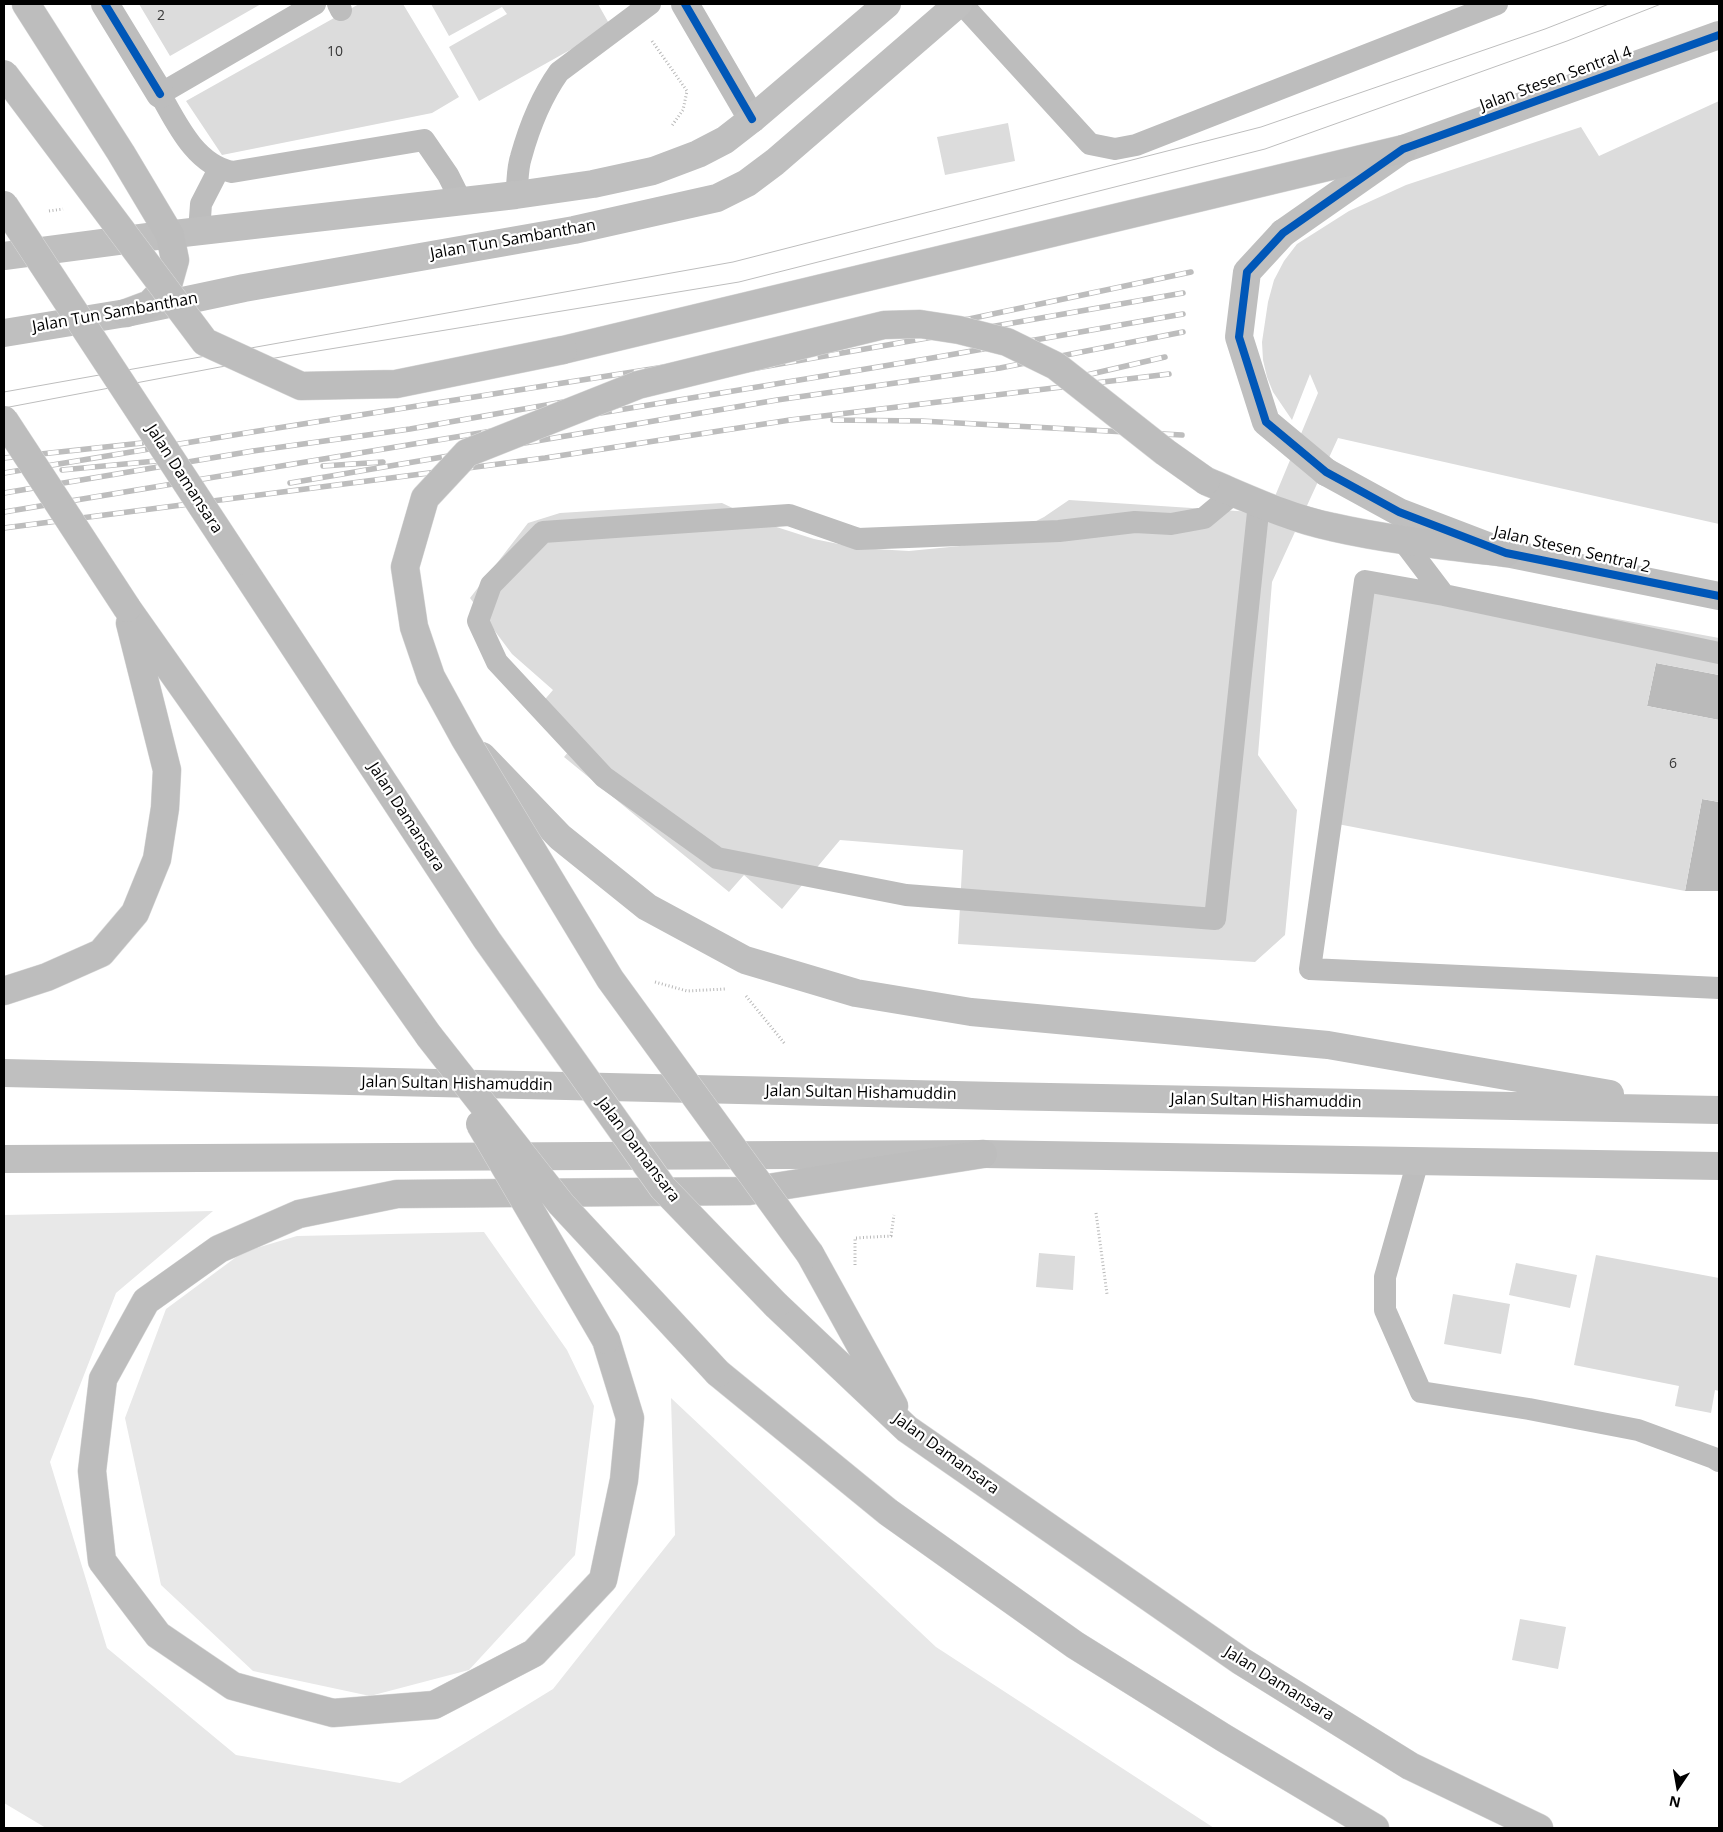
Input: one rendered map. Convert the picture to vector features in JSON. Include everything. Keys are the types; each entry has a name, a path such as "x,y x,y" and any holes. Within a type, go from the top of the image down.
{"main road":[{"path":"26,4 121,153 170,235 175,260 168,285 150,304 126,313"},
{"path":"105,4 160,94"},
{"path":"685,4 752,119"},
{"path":"4,256 516,195 593,184 653,171 705,151 725,140 887,4"},
{"name":"Jalan Tun Sambanthan","path":"4,333 126,313 244,288 574,230 716,198 747,183 775,162 958,4"},
{"name":"Jalan Stesen Sentral 4","path":"1403,149 1719,35"},
{"path":"4,74 205,342 301,386 396,384 563,350 1403,149"},
{"name":"Jalan Stesen Sentral 2","path":"1403,149 1283,233 1247,272 1239,337 1266,422 1326,472 1399,512 1506,553 1719,596"},
{"name":"Jalan Damansara","path":"4,205 476,923 663,1188 776,1305 907,1429 1241,1661 1410,1766 1539,1828"},
{"path":"907,1429 810,1254 610,979 465,739 432,677 414,627 405,567 425,498 467,454 638,384 884,325 920,324 959,330 1007,342 1056,366 1172,457 1206,481 1282,513 1330,527 1403,541 1506,553"},
{"path":"4,420 127,608 428,1036 561,1204 718,1373 888,1512 1075,1645 1224,1738 1375,1828"},
{"path":"4,991 47,977 101,953 134,913 157,858 165,808 167,770 127,608"},
{"path":"465,739 560,837 647,906 746,960 782,971 856,993 971,1012 1328,1045 1707,1110"},
{"path":"428,1036 606,1340 630,1418 624,1480 603,1580 534,1653 434,1705 333,1712 233,1686 158,1635 102,1561 92,1471 103,1379 146,1301 219,1249 299,1214 397,1194 749,1191 984,1154"},
{"name":"Jalan Sultan Hishamuddin","path":"4,1073 1707,1110"},
{"path":"4,1159 984,1154 1719,1166"}],"lane":[{"path":"315,4 160,94 187,141 219,169 232,172 424,140 448,175 460,202"},
{"path":"516,195 520,157 543,97 551,82 559,72 650,4"},
{"path":"962,4 1090,144 1115,149 1136,145 1497,4"},
{"path":"200,232 201,204 219,169"},
{"path":"1234,493 1204,518 1171,524 1134,522 1059,532 858,539 789,515 543,532 491,585 478,621 497,662 604,777 717,858 906,895 1215,919 1260,503"},
{"path":"1403,541 1444,595"},
{"path":"1719,653 1444,595 1365,581 1310,969 1719,988"},
{"path":"1418,1161 1385,1276 1385,1310 1421,1392 1529,1409 1638,1430 1719,1461"}],"path":[{"path":"650,38 687,91 683,110 670,127 663,132"},
{"path":"652,982 687,991 731,989"},
{"path":"740,989 785,1044"},
{"path":"1096,1213 1107,1294"},
{"path":"847,1266 856,1265 855,1238 891,1236 894,1216"}],"shaded area":[{"path":"1656,663 1719,675 1719,720 1647,706"},
{"path":"1702,799 1719,802 1719,891 1685,891"},
{"path":"213,1211 116,1293 50,1462 107,1648 236,1755 400,1783 553,1689 675,1535 671,1398 936,1647 1214,1828 46,1828 4,1803 4,1215"},
{"path":"484,1232 567,1350 594,1406 575,1555 469,1670 370,1696 253,1671 161,1585 125,1418 166,1309 243,1252 297,1236"}],"building":[{"path":"139,4 261,4 170,56"},
{"path":"359,4 403,4 459,97 432,113 222,155 186,101"},
{"path":"431,4 598,4 611,27 479,101 449,47 507,14 502,7 449,36"},
{"path":"1719,101 1719,524 1338,438 1272,582 1258,755 1297,810 1285,935 1255,962 958,944 963,850 840,840 782,909 744,875 729,892 564,757 580,738 540,705 553,690 512,654 470,598 528,523 560,513 722,503 764,523 814,539 858,548 909,551 960,546 1013,533 1044,517 1069,500 1268,513 1318,393 1310,374 1292,420 1273,392 1263,360 1262,342 1268,302 1274,280 1284,261 1297,244 1349,211 1406,185 1581,127 1599,156"},
{"path":"1008,123 1015,161 945,175 937,137"},
{"path":"1370,573 1719,638 1719,675 1656,663 1647,706 1719,720 1719,802 1702,799 1685,891 1322,821"},
{"path":"1039,1253 1075,1256 1073,1290 1036,1287"},
{"path":"1596,1255 1719,1278 1719,1391 1715,1390 1711,1413 1675,1406 1679,1386 1574,1365"},
{"path":"1516,1263 1577,1275 1570,1308 1509,1295"},
{"path":"1453,1294 1510,1304 1501,1354 1444,1344"},
{"path":"1520,1619 1566,1627 1558,1669 1512,1660"}],"tram line":[{"path":"4,392 733,262 1261,127 1545,29 1609,4"},
{"path":"4,408 220,367 739,282 1265,149 1567,41 1661,4"}],"railway":[{"path":"4,473 969,319 1191,272"},
{"path":"4,493 253,451 410,429 1183,293"},
{"path":"4,512 932,358 1183,314"},
{"path":"290,483 777,400 1000,368 1183,332"},
{"path":"1065,380 1165,357"},
{"path":"4,528 545,458 790,420 1169,374"},
{"path":"833,420 921,421 1182,435"},
{"path":"4,458 142,443"},
{"path":"62,470 156,461"},
{"path":"323,466 383,462"}],"cycle path":[{"path":"105,4 160,94"},
{"path":"685,4 752,119"},
{"path":"1719,35 1403,149 1283,233 1247,272 1239,337 1266,422 1326,472 1399,512 1506,553 1719,596"}]}
